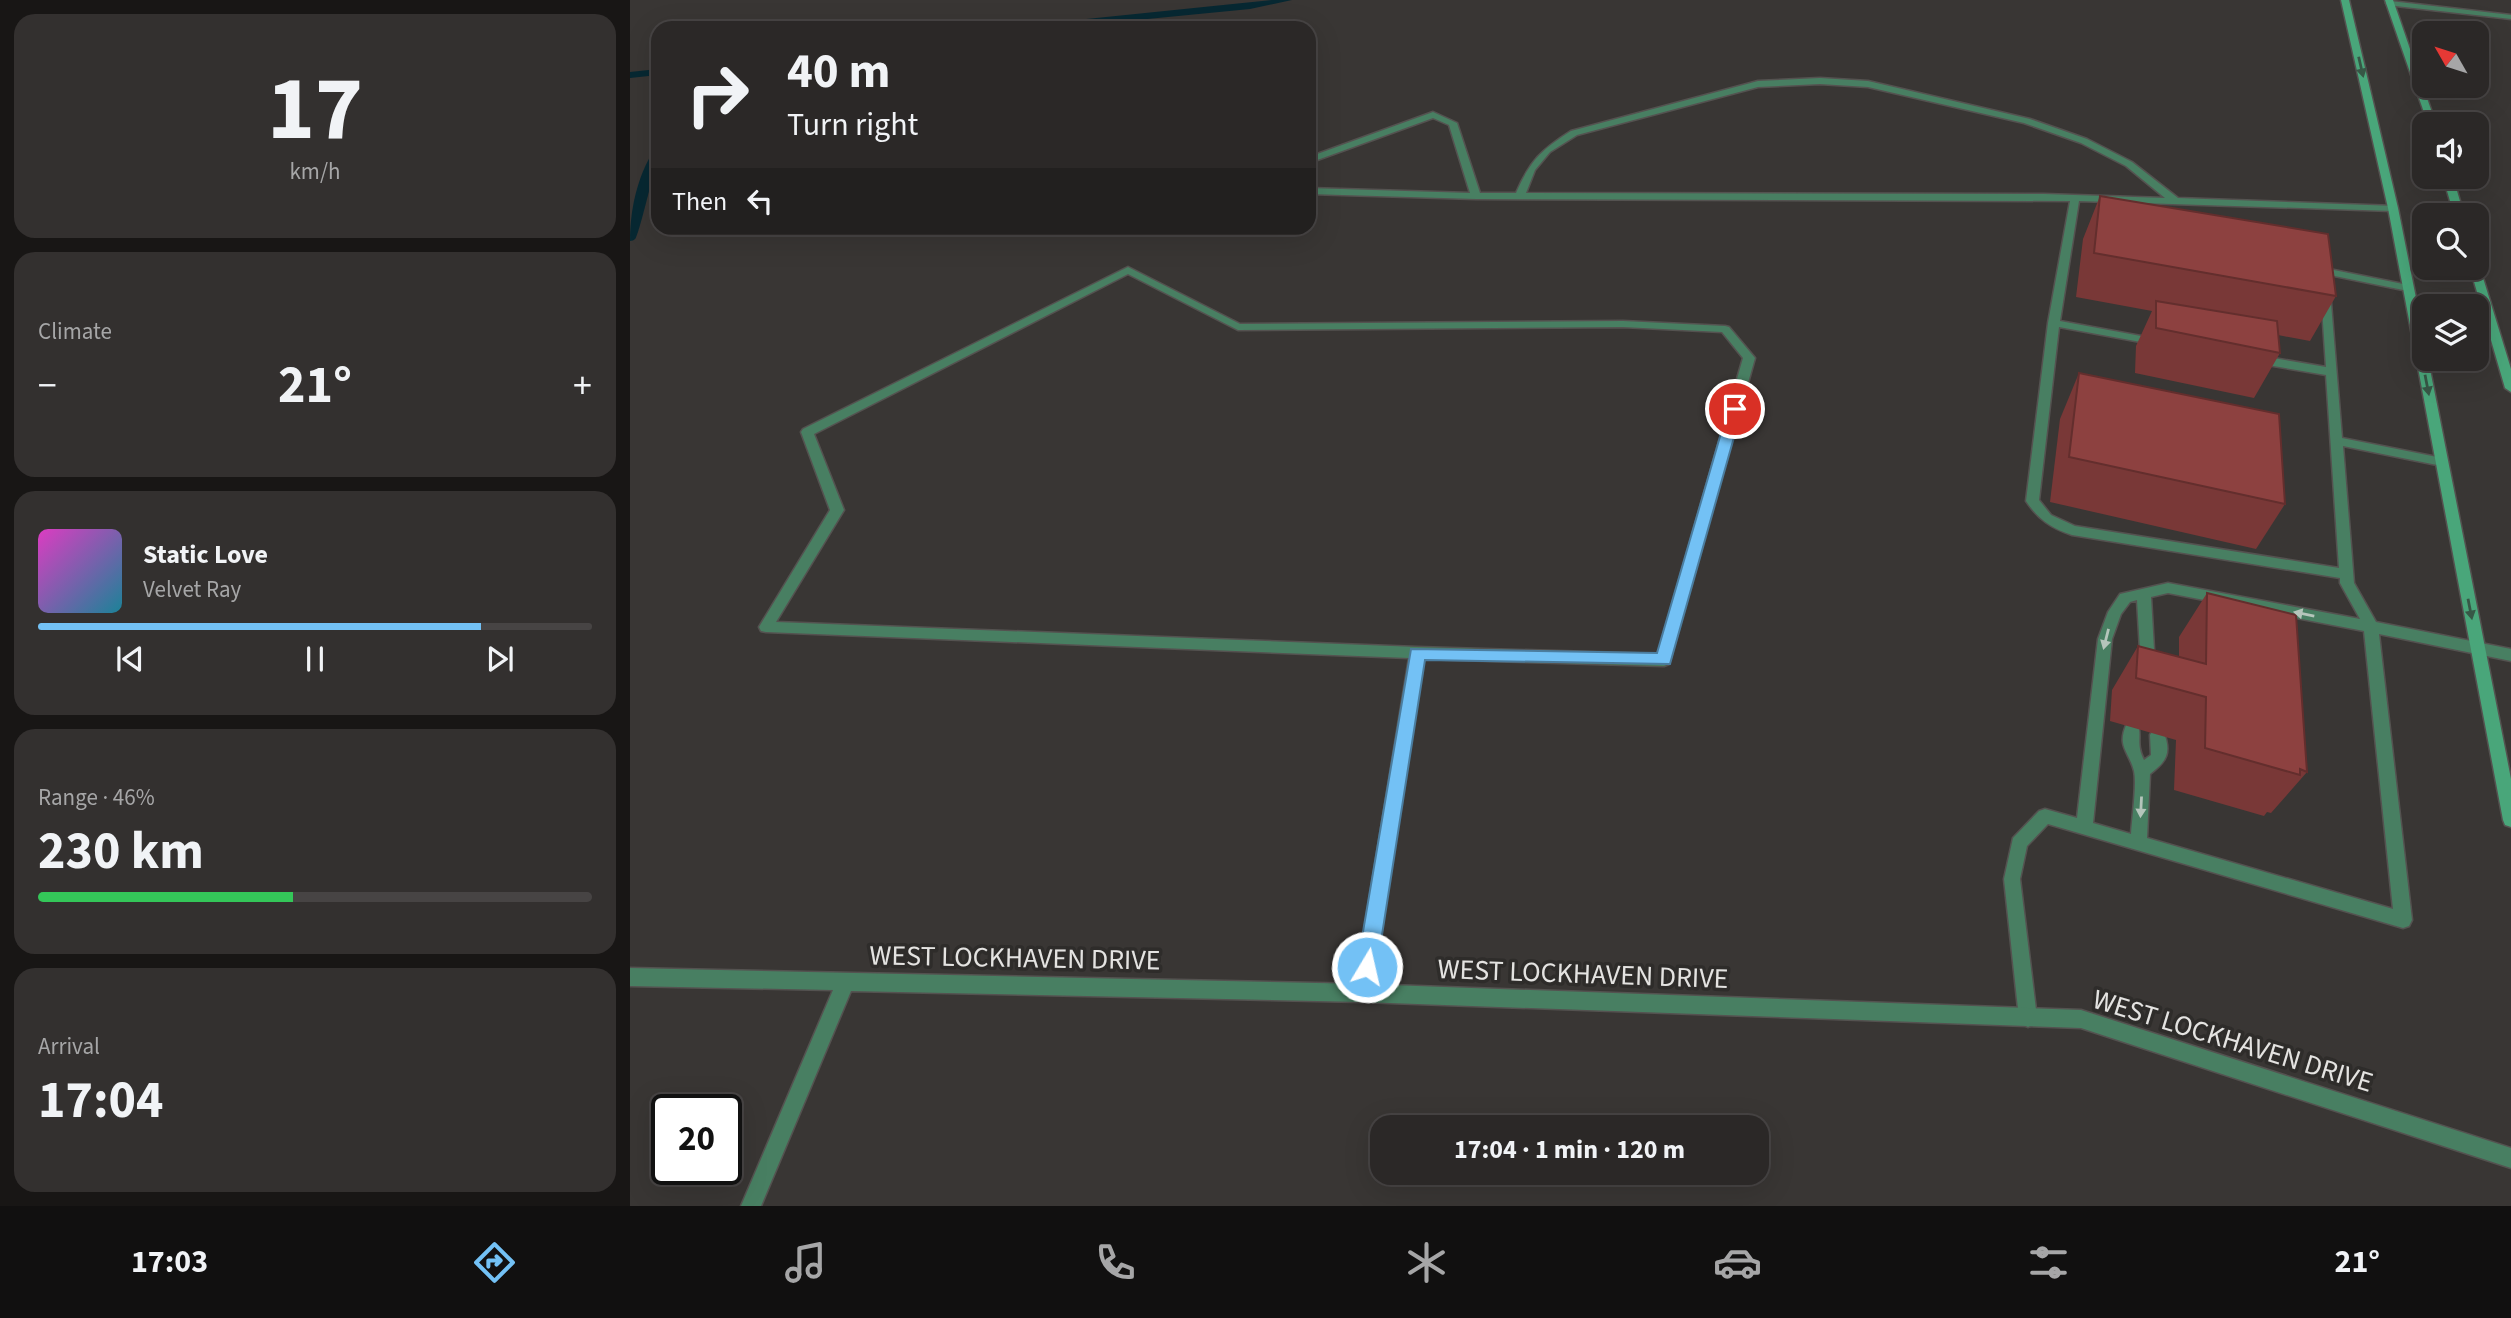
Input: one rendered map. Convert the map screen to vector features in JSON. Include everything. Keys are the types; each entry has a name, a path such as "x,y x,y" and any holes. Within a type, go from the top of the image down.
{"main road":[{"path":"2345,0 2393,208 2511,820"},
{"path":"2390,2 2428,112"},
{"path":"2479,280 2511,388"}],"street":[{"path":"2390,2 2511,17"},
{"path":"1520,195 1531,169 1546,150 1574,133 1758,84 1820,81 1868,84 2027,121 2084,141 2129,164 2175,201"},
{"path":"1316,157 1433,115 1453,123 1476,196"},
{"path":"1316,191 1476,196 2075,198 2393,208"},
{"path":"2075,198 2054,323 2032,502 2046,518 2072,530 2346,574"},
{"path":"2204,202 2212,211"},
{"path":"1128,270 1238,327 1623,324 1726,329 1749,358 1664,660 1417,653 766,627 836,510 807,432 1128,270"},
{"path":"2028,1018 2012,879 2019,843 2045,816 2403,920 2371,627 2347,583 2332,372 2318,270 2408,288"},
{"path":"2054,323 2170,344"},
{"path":"2238,356 2332,372"},
{"path":"2336,441 2442,462"},
{"path":"2084,827 2105,639 2116,612 2126,598 2168,588 2511,655"},
{"path":"2144,593 2146,664 2160,682"},
{"path":"1363,993 1417,653"},
{"path":"2135,678 2146,664"},
{"path":"2132,727 2130,747 2142,771 2139,843"},
{"path":"2142,771 2159,758 2158,735"},
{"name":"WEST LOCKHAVEN DRIVE","path":"630,977 1363,993 2081,1019 2511,1158"},
{"path":"751,1206 846,981"}],"building":[{"path":"2100,196 2328,234 2336,296 2094,253"},
{"path":"2156,301 2277,321 2280,353 2156,328"},
{"path":"2079,373 2279,414 2285,504 2069,457"},
{"path":"2207,593 2296,615 2307,772 2300,769 2300,775 2205,748 2206,697 2136,678 2138,646 2206,664"}],"waterway":[{"path":"1099,21 1288,0"},
{"path":"630,75 651,73"},
{"path":"630,238 651,164"}],"route":[{"path":"1367,967 1417,653 1664,660 1735,409"}]}
